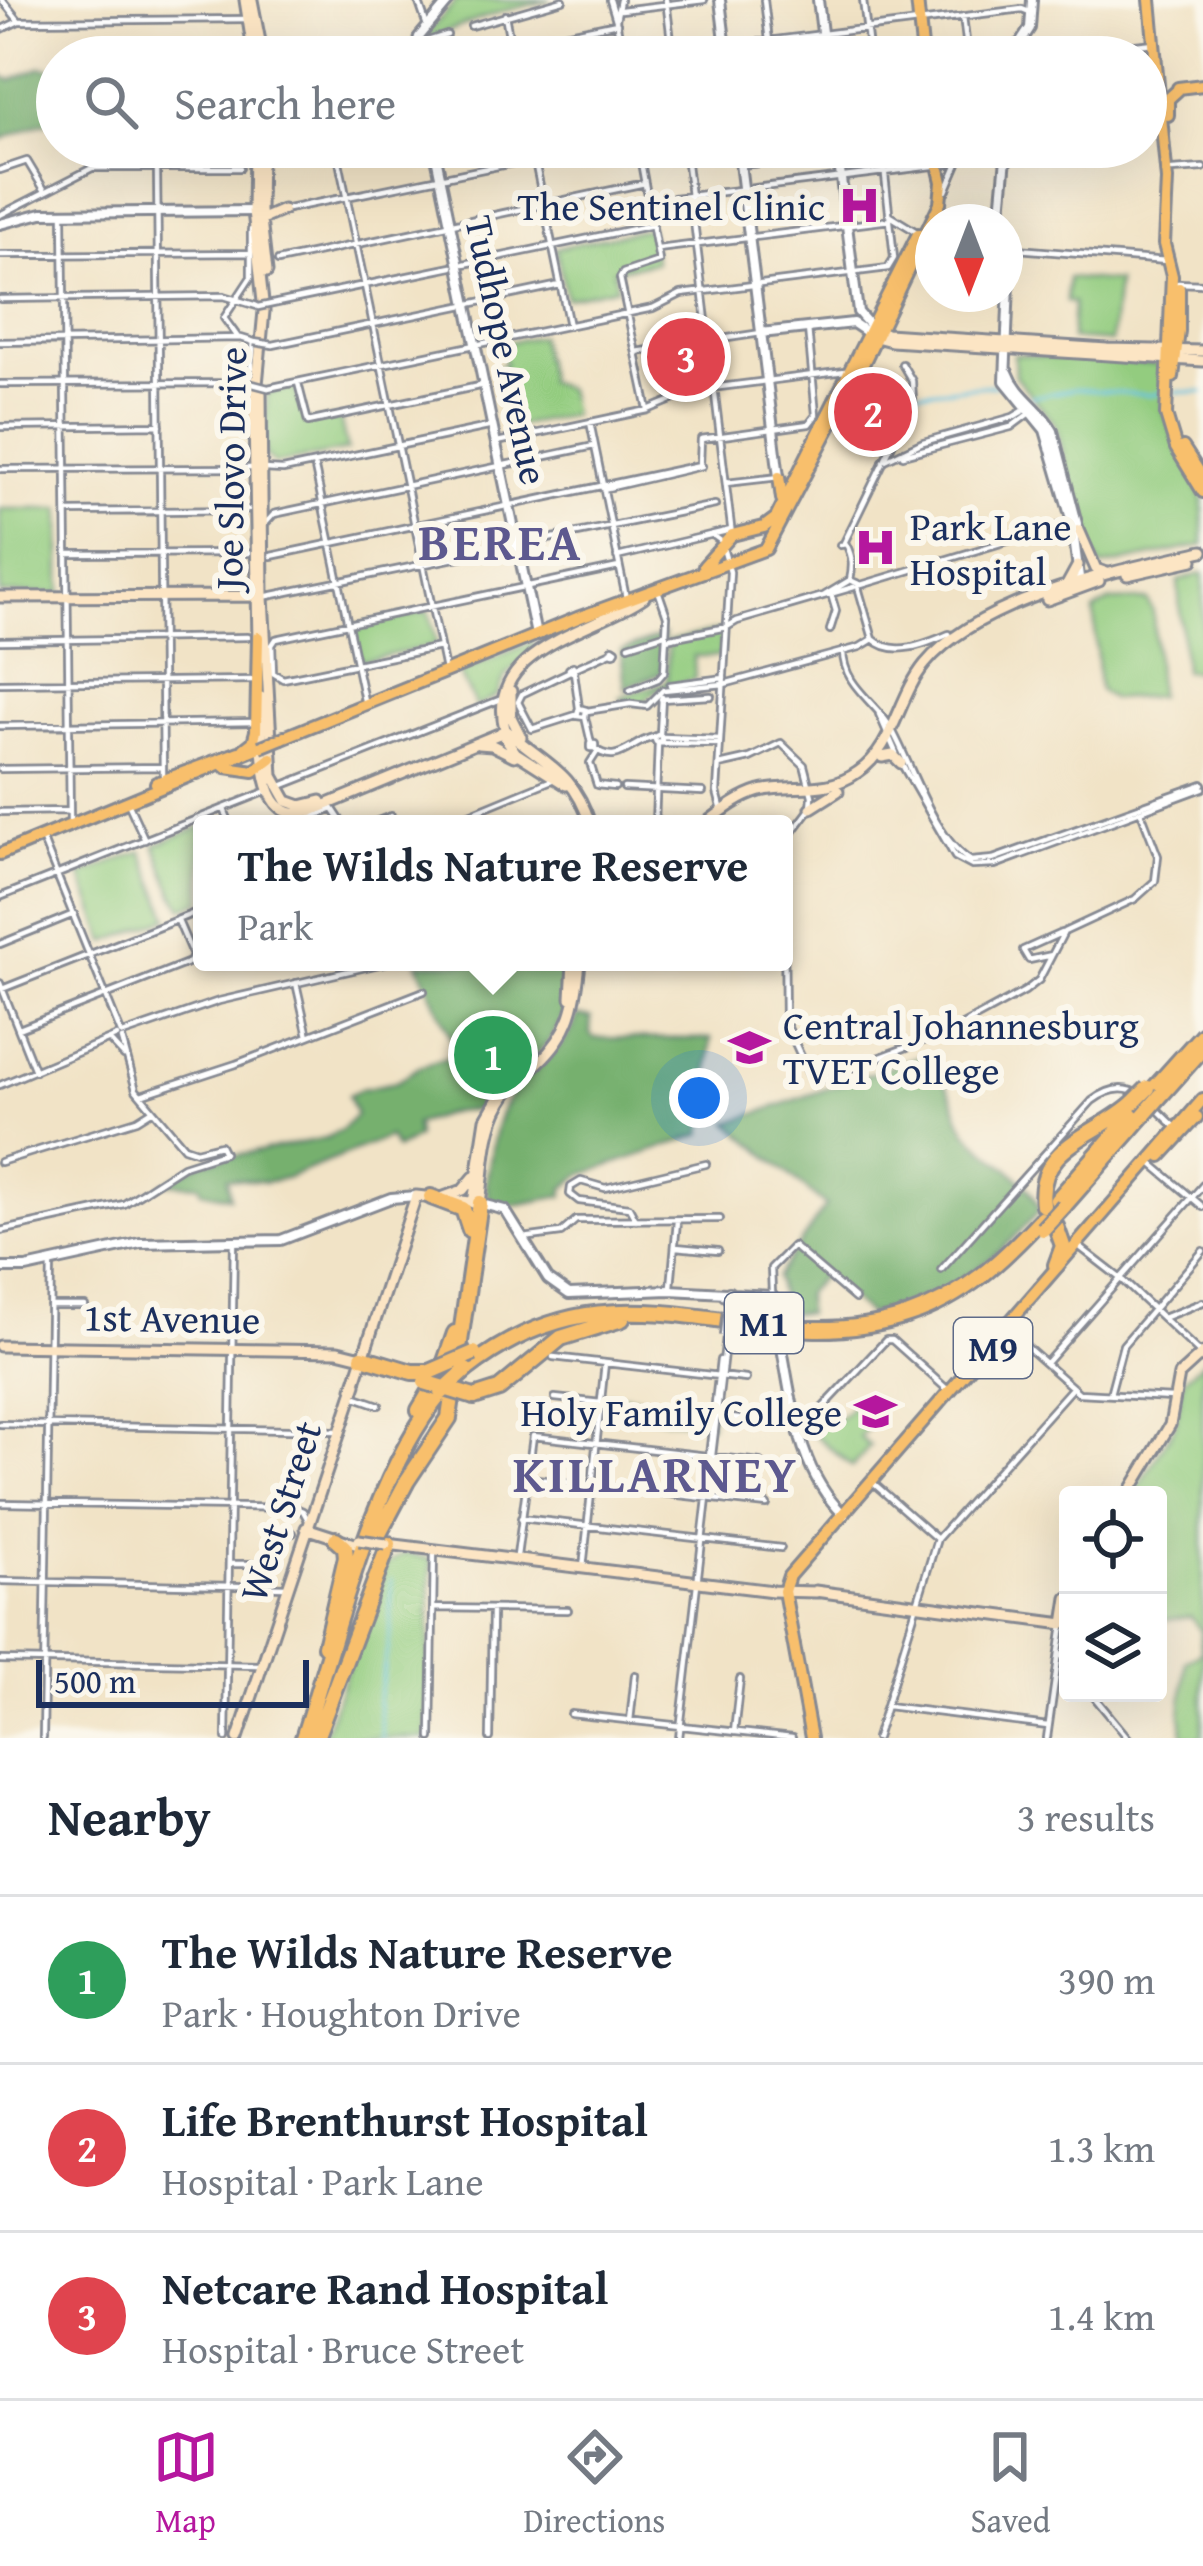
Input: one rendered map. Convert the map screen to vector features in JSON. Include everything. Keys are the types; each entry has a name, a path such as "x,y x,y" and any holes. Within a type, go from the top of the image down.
{"highway":[{"name":"M1","path":"468,1374 542,1335 578,1324 622,1319 821,1336 886,1330 928,1317 963,1300 1000,1272 1200,1041"},
{"path":"1056,1265 1063,1246 1043,1176 1056,1154 1139,1108"},
{"path":"428,1197 461,1208 470,1230"},
{"path":"404,1448 452,1346 470,1230 482,1204"},
{"path":"310,1738 382,1569 406,1481 450,1414 482,1204"},
{"name":"M1","path":"310,1738 318,1692 377,1511 404,1448 445,1396 519,1336 591,1313 657,1311 822,1328 880,1323 928,1308 968,1286 1051,1215"},
{"path":"1051,1215 1078,1245"},
{"path":"427,1377 544,1321 591,1313"},
{"path":"363,1359 427,1377 474,1397 500,1389 561,1338 622,1319"},
{"name":"M1","path":"310,1738 386,1544 409,1456 445,1396"},
{"path":"318,1692 346,1554 336,1538"},
{"path":"329,1627 357,1542"},
{"path":"382,1569 393,1556 409,1551"}],"main road":[{"path":"248,0 252,36"},
{"path":"248,0 254,36"},
{"path":"917,0 921,36"},
{"path":"1150,0 1155,36"},
{"path":"1167,87 1203,86"},
{"path":"1180,88 1167,101 1171,235 1178,283 1166,404 1170,433 1203,492"},
{"name":"Joe Slovo Drive","path":"256,168 269,297 258,468 268,761"},
{"path":"935,204 937,168"},
{"path":"938,168 939,204"},
{"path":"1166,168 1174,425 1203,478"},
{"path":"257,216 283,210"},
{"path":"41,835 69,816 282,738 703,566 729,534 770,524 915,255"},
{"path":"873,333 1203,361"},
{"path":"585,815 578,791 503,730 506,681 529,653 609,615 623,600 755,556 773,540 873,333"},
{"path":"1172,355 1203,351"},
{"name":"Joe Slovo Drive","path":"258,468 262,529 252,637 272,789"},
{"path":"779,476 781,508"},
{"path":"1076,524 1096,569 1107,573"},
{"path":"719,815 758,792 811,800 863,775 882,757 920,677 946,647 990,622 1107,573 1203,554"},
{"path":"811,800 864,769 891,734 897,712 922,668 950,640 1067,585 1203,554"},
{"path":"1067,585 1078,566"},
{"path":"502,699 524,664 550,643 621,612 655,590"},
{"path":"0,597 259,597"},
{"path":"252,637 256,722 252,749"},
{"path":"524,664 511,692 512,720 571,790 584,815"},
{"path":"878,712 889,716 897,712"},
{"path":"299,815 503,730"},
{"path":"272,789 302,806 316,803 503,730"},
{"path":"468,747 491,744 552,769"},
{"path":"194,776 252,749"},
{"path":"882,757 893,755 901,763"},
{"path":"0,852 128,802 163,778 230,766 254,771 268,761"},
{"path":"272,789 281,815"},
{"path":"723,812 757,797 798,795 811,800"},
{"path":"482,1204 478,1167 495,1099 551,1043 565,1022 575,971"},
{"path":"482,1204 497,1110 514,1085 565,1033 576,1004 577,971"},
{"name":"M9","path":"1005,1328 1151,1163 1174,1126 1203,1099"},
{"name":"M9","path":"1174,1126 1203,1110"},
{"path":"428,1197 465,1189 478,1167"},
{"path":"428,1197 482,1204"},
{"name":"West Street","path":"232,1738 242,1721 371,1333 428,1197"},
{"name":"M9","path":"788,1589 844,1515 1078,1245"},
{"name":"1st Avenue","path":"0,1346 344,1352 363,1359"},
{"path":"1133,1486 1170,1425 1181,1372 1202,1354"},
{"path":"307,1524 357,1542"},
{"path":"307,1524 357,1542 519,1558"},
{"path":"386,1544 409,1551 519,1558 1059,1623"},
{"path":"788,1589 813,1738"}],"street":[{"path":"2,0 19,21"},
{"path":"418,0 427,26"},
{"path":"421,36 450,0"},
{"path":"471,26 563,0"},
{"path":"610,0 619,36"},
{"path":"616,22 620,0"},
{"path":"621,10 704,0"},
{"path":"720,0 724,36"},
{"path":"764,0 768,36"},
{"path":"818,0 823,34"},
{"path":"862,0 867,36"},
{"path":"1025,36 1033,15 1032,0"},
{"path":"666,2 670,36"},
{"path":"805,36 1022,9 1033,15"},
{"path":"505,15 509,36"},
{"path":"963,16 965,36"},
{"path":"0,30 19,21 248,19"},
{"path":"549,36 616,22"},
{"path":"441,36 447,34"},
{"path":"0,170 27,160 45,190"},
{"path":"0,214 92,168"},
{"path":"0,769 69,768 163,778 157,168"},
{"path":"341,168 445,672"},
{"name":"Tudhope Avenue","path":"439,168 536,635"},
{"path":"283,210 492,168"},
{"path":"536,168 568,326"},
{"path":"641,168 659,259 656,265 626,272 620,278 648,410"},
{"path":"688,168 729,534 717,796 723,812"},
{"path":"726,483 779,476 740,168"},
{"path":"839,168 858,313 873,333"},
{"path":"0,384 249,383 268,388 628,314 676,296 888,268 894,261 884,168"},
{"path":"649,201 896,168"},
{"path":"942,198 955,168"},
{"path":"1002,204 1005,168"},
{"path":"1172,170 1203,168"},
{"path":"278,261 645,183"},
{"path":"0,224 38,213 257,216 251,277 224,320 239,337"},
{"path":"0,812 69,816 63,213"},
{"path":"658,250 890,218 915,232"},
{"path":"464,264 653,225"},
{"path":"1023,249 1168,258"},
{"path":"0,255 251,253"},
{"path":"0,299 235,298 258,307 452,267"},
{"path":"1178,283 1203,284"},
{"path":"0,342 239,337 273,345 560,285"},
{"path":"1007,312 1008,387 1031,408 1045,430 1076,524 1082,583"},
{"path":"849,323 858,313"},
{"path":"636,352 849,323 873,333"},
{"path":"271,556 702,463 699,442 814,422 808,328"},
{"path":"249,383 254,342"},
{"path":"902,364 914,397 840,545 846,550 874,639 883,647 893,650 950,634"},
{"path":"496,442 648,410 679,394 845,370"},
{"path":"298,383 307,421 484,386"},
{"path":"899,455 1011,428 1031,408"},
{"path":"883,461 922,442 1031,408"},
{"path":"590,422 623,600"},
{"path":"0,427 160,425"},
{"path":"0,469 278,471 493,426"},
{"path":"891,444 899,455"},
{"path":"262,529 271,515 594,446"},
{"path":"314,464 365,705"},
{"path":"259,597 715,505"},
{"path":"66,512 248,510"},
{"path":"1076,524 1082,583"},
{"path":"629,645 727,627 855,584 1076,524"},
{"path":"617,557 729,534"},
{"path":"844,544 855,584"},
{"path":"67,554 248,553"},
{"path":"440,647 283,679 273,673 275,640 620,567"},
{"path":"630,691 662,675 666,612 655,590"},
{"path":"828,594 836,611 830,630"},
{"path":"0,641 252,637"},
{"path":"611,652 522,694 518,702 532,729 582,713 631,704 646,706 663,690 724,681 874,639"},
{"path":"843,651 848,676 878,712 912,778"},
{"path":"573,670 594,748 590,759 593,778 597,785 615,787"},
{"path":"0,683 255,680"},
{"path":"655,815 662,698 711,696"},
{"path":"209,815 502,699"},
{"path":"0,726 256,722"},
{"path":"891,734 901,763 959,852 983,864 1142,812 1203,786"},
{"path":"594,748 616,756 640,741 720,742"},
{"path":"719,764 750,758 782,744 803,765 811,800 793,830"},
{"path":"463,815 552,769"},
{"path":"1107,821 1203,786"},
{"path":"624,788 703,792"},
{"path":"284,815 287,801"},
{"path":"128,802 145,840"},
{"path":"1142,812 1147,804"},
{"path":"224,809 226,815"},
{"path":"1129,811 1142,812"},
{"path":"1052,955 1029,960 1023,950 1113,910 1151,887 1159,856 1142,812"},
{"path":"0,897 193,821"},
{"path":"0,1231 124,1204 183,1166 224,1153 220,1144 188,1150 140,1095 106,993 41,835"},
{"path":"0,944 74,914"},
{"path":"35,1071 1,986 193,914"},
{"path":"19,1029 193,959 178,921"},
{"path":"785,971 786,1024 809,1074 819,1079 972,1021 1036,984 1064,932"},
{"path":"0,1085 204,1005 349,971"},
{"path":"296,983 308,1036"},
{"path":"140,1095 424,991"},
{"path":"119,1037 126,1058"},
{"path":"941,1270 1101,1094 1113,1088 1129,1089 1174,1126"},
{"path":"0,1162 137,1120 153,1110"},
{"path":"1151,1163 1203,1207"},
{"path":"636,1220 629,1207 577,1200 570,1194 571,1187 580,1180 605,1188 706,1164"},
{"path":"1046,1363 1203,1185"},
{"path":"0,1268 126,1245 286,1239 362,1214 393,1197 428,1197"},
{"path":"482,1204 506,1210 554,1286 568,1294 669,1291 730,1299 772,1296"},
{"path":"523,1238 564,1233 577,1220 720,1219"},
{"path":"669,1291 677,1221"},
{"path":"232,1738 227,1664 234,1241"},
{"path":"1078,1245 1202,1354"},
{"path":"844,1515 815,1480 800,1432 770,1271 794,1246 855,1299"},
{"path":"676,1247 718,1252"},
{"path":"1110,1396 1120,1351 1203,1251"},
{"path":"43,1738 51,1262"},
{"path":"679,1738 730,1299"},
{"path":"1163,1318 1203,1302"},
{"path":"50,1306 85,1306"},
{"path":"1005,1328 1072,1388 1087,1395 1173,1398"},
{"path":"800,1432 882,1342 892,1340 952,1393"},
{"path":"553,1357 746,1378"},
{"path":"583,1568 605,1363"},
{"path":"875,1738 937,1539 1072,1388"},
{"path":"352,1391 379,1405"},
{"path":"555,1398 601,1403"},
{"path":"715,1416 753,1421"},
{"path":"0,1424 338,1430"},
{"path":"519,1558 533,1436 760,1462"},
{"path":"525,1477 767,1505"},
{"path":"873,1483 937,1539"},
{"path":"0,1503 298,1509 307,1524"},
{"path":"521,1518 781,1548"},
{"path":"229,1564 268,1564 272,1534 293,1533"},
{"path":"430,1738 434,1551"},
{"path":"0,1581 286,1587"},
{"path":"433,1608 568,1610"},
{"path":"490,1738 492,1609"},
{"path":"1046,1738 1059,1652"},
{"path":"0,1660 260,1665"},
{"path":"630,1721 635,1675"},
{"path":"734,1732 740,1679"},
{"path":"1098,1702 1128,1738"},
{"path":"885,1706 1048,1726"},
{"path":"571,1714 791,1738"}],"green space":[{"path":"457,0 551,0 503,11 425,36"},
{"path":"36,70 36,125 0,140 0,75 11,80"},
{"path":"649,228 655,262 614,270 617,287 566,298 556,248"},
{"path":"1068,278 1117,282 1111,342 1071,339 1073,303 1066,302"},
{"path":"539,336 548,382 567,389 572,415 506,428 493,368 505,365 500,344"},
{"path":"1014,354 1164,365 1163,410 1203,500 1203,545 1101,567 1082,530 1056,425 1015,376"},
{"path":"295,387 305,422 340,418 347,450 275,464 265,455 267,393"},
{"path":"0,509 61,509 61,593 0,594"},
{"path":"1203,573 1203,671 1184,671 1178,581"},
{"path":"1148,600 1153,612 1158,696 1112,699 1099,690 1094,611 1110,601"},
{"path":"429,611 437,645 361,661 353,627"},
{"path":"722,630 720,656 694,656 695,679 658,689 641,704 621,700 667,682 669,641"},
{"path":"664,635 662,673 625,688 621,651"},
{"path":"533,642 535,648 505,677 497,696 476,707 459,672"},
{"path":"193,830 193,904 183,908 174,894 155,845"},
{"path":"142,851 169,918 106,942 81,875"},
{"path":"422,971 570,971 560,1024 488,1109 452,1112 415,1124 417,1137 396,1149 389,1137 289,1177 266,1182 227,1178 230,1197 201,1191 200,1185 164,1183 203,1162 326,1138 356,1115 348,1096 396,1082 419,1067 458,1054"},
{"path":"577,1016 591,1018 594,1038 711,1039 703,1134 581,1175 564,1188 563,1196 510,1206 492,1201 487,1180 502,1112 519,1085 566,1039"},
{"path":"923,1055 950,1091 966,1130 1021,1180 1039,1211 982,1265 920,1298 868,1315 823,1275 805,1294 806,1313 784,1313 776,1277 826,1206 729,1123"},
{"path":"1203,1361 1203,1738 1184,1738 1181,1714 1186,1661 1200,1653 1201,1631 1191,1617 1167,1619 1167,1486 1139,1486 1175,1426 1184,1379"},
{"path":"608,1394 711,1406 710,1424 606,1412"},
{"path":"854,1404 873,1422 860,1437 870,1446 852,1467 813,1433 830,1412 839,1419"},
{"path":"405,1553 431,1559 427,1738 322,1738 386,1565"}],"waterway":[{"path":"916,392 996,385"},
{"path":"1031,397 1075,389 1163,392"},
{"path":"1176,392 1203,392"},
{"path":"382,1738 378,1699 390,1635 391,1579"}],"place":[{"name":"The Sentinel Clinic","path":"859,206"},
{"name":"Netcare Rand Hospital","path":"686,357"},
{"name":"Life Brenthurst Hospital","path":"873,412"},
{"name":"Park Lane Hospital","path":"876,548"},
{"name":"Central Johannesburg TVET College","path":"749,1047"},
{"name":"The Wilds Nature Reserve","path":"493,1055"},
{"name":"Holy Family College","path":"876,1412"}],"district":[{"name":"BEREA","path":"501,542"},
{"name":"KILLARNEY","path":"656,1474"}]}
